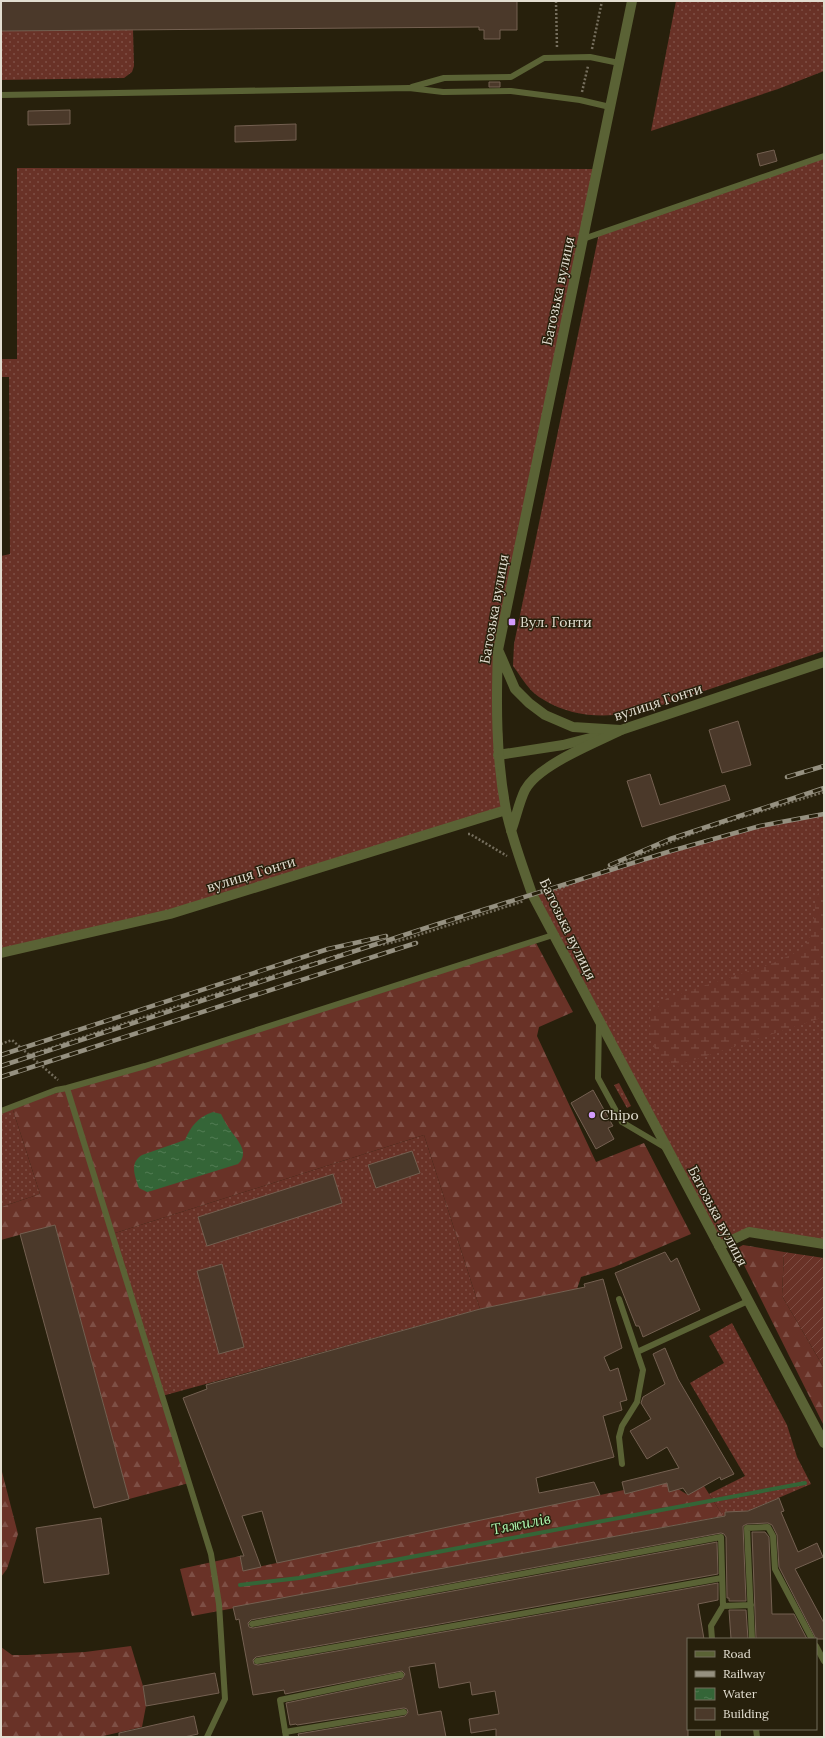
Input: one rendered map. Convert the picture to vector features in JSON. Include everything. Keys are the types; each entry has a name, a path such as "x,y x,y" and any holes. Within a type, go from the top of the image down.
{"street":[{"name":"Батозька вулиця","path":"632,1 498,650 496,710 498,755 506,810 511,831 534,897 824,1443"},
{"path":"498,650 515,689 528,703 545,715 573,727 620,730"},
{"name":"вулиця Гонти","path":"498,755 563,745 620,730 824,662"},
{"path":"511,831 525,790 533,779 542,771 620,730"},
{"name":"вулиця Гонти","path":"1,953 170,914 506,810"},
{"path":"719,1246 749,1232 824,1244"}],"lane":[{"path":"409,88 444,78 511,77 544,58 590,57 619,63"},
{"path":"511,77 511,91"},
{"path":"1,95 409,88 443,92 511,91 580,100 610,107"},
{"path":"583,239 824,156"},
{"path":"1,1111 56,1090 145,1066 553,935"},
{"path":"599,1021 598,1078 622,1122 667,1148"},
{"path":"67,1088 211,1554 219,1604 225,1699 207,1737"},
{"path":"619,1299 643,1370 637,1402 622,1426 619,1437 622,1464"},
{"path":"637,1352 748,1301"},
{"path":"752,1638 747,1528 768,1527 773,1536 775,1569 811,1638"},
{"path":"252,1624 721,1537 723,1606 711,1626 712,1638"},
{"path":"257,1661 722,1578"},
{"path":"723,1606 751,1605"},
{"path":"817,1648 824,1661"},
{"path":"401,1675 280,1700 286,1734 404,1712"}],"path":[{"path":"556,1 557,58"},
{"path":"29,1055 324,959 376,943 381,945 406,939 534,897 576,883 606,868 674,841 824,792"},
{"path":"1,1044 12,1040 67,1088"}],"green space":[{"path":"676,1 824,1 824,71 778,89 651,131"},
{"path":"133,29 134,66 132,72 124,78 1,80 1,31"},
{"path":"824,156 824,651 650,709 636,712 609,715 583,714 569,711 544,700 534,693 513,666 514,644 599,233"},
{"path":"17,168 597,169 498,650 506,810 170,914 1,953 1,556 10,554 9,377 1,377 1,359 17,359"},
{"path":"824,814 824,1244 749,1232 719,1246 532,894 728,834 792,819"},
{"path":"824,886 824,1017 676,1066 661,1057 654,1046 652,1039 650,1015 667,998 773,963 793,954 807,943 812,931 817,895"},
{"path":"535,941 573,1012 539,1027 537,1036 596,1162 644,1143 691,1234 614,1267 581,1277 577,1289 480,1309 424,1135 112,1234 189,1483 129,1499 55,1225 1,1240 1,1207 40,1194 12,1107"},
{"path":"619,1083 631,1106 627,1108 614,1085"},
{"path":"12,1107 40,1194 1,1207 1,1111"},
{"path":"424,1135 480,1309 162,1396 112,1234"},
{"path":"743,1245 784,1252 782,1296 824,1368 824,1426 736,1249"},
{"path":"784,1252 824,1258 824,1368 782,1296"},
{"path":"732,1323 787,1425 797,1457 811,1484 750,1510 723,1516 709,1494 745,1476 690,1383 724,1363 709,1336"},
{"path":"1,1468 18,1534 7,1569 1,1577"},
{"path":"667,1483 669,1492 678,1489 688,1495 704,1486 723,1516 192,1616 180,1569 240,1556 243,1570 624,1490 625,1494"},
{"path":"131,1646 143,1686 146,1706 142,1727 99,1737 1,1737 1,1647 12,1655 27,1655 85,1652"}],"water":[{"path":"213,1112 221,1114 242,1147 243,1156 238,1164 147,1192 139,1188 134,1170 135,1162 138,1158 142,1155 185,1140 190,1130 199,1119"}],"building":[{"path":"1,1 517,1 517,30 500,30 500,39 484,39 484,30 479,30 479,27 1,31"},
{"path":"489,82 500,82 500,87 489,87"},
{"path":"70,110 70,124 28,125 28,111"},
{"path":"296,124 296,140 235,142 235,126"},
{"path":"774,150 777,161 760,166 757,154"},
{"path":"738,721 751,765 722,773 709,730"},
{"path":"650,774 660,805 725,785 730,800 642,827 627,781"},
{"path":"593,1090 613,1126 608,1128 614,1139 596,1149 571,1103"},
{"path":"412,1151 420,1173 376,1188 368,1165"},
{"path":"333,1174 342,1203 207,1246 198,1217"},
{"path":"55,1225 129,1499 94,1508 20,1234"},
{"path":"665,1252 671,1262 677,1258 700,1310 643,1337 639,1326 636,1326 615,1273"},
{"path":"222,1264 244,1347 219,1354 197,1271"},
{"path":"603,1279 622,1348 604,1357 610,1371 618,1368 627,1400 620,1402 622,1410 603,1416 614,1457 536,1478 539,1493 594,1482 600,1495 277,1563 262,1511 242,1516 261,1567 243,1571 240,1556 244,1556 183,1398 207,1389 206,1385 480,1309 585,1287 584,1284"},
{"path":"665,1348 678,1379 734,1474 721,1480 720,1477 688,1495 683,1488 669,1492 667,1483 625,1494 622,1482 679,1468 667,1447 647,1459 630,1431 651,1419 641,1403 643,1397 665,1384 653,1354"},
{"path":"779,1498 784,1511 781,1512 798,1552 817,1543 823,1557 795,1569 824,1623 824,1639 815,1638 779,1567 777,1535 772,1525 768,1523 747,1524 743,1526 746,1601 729,1601 729,1598 727,1598 726,1537 721,1533 251,1620 248,1623 249,1627 253,1628 717,1542 718,1574 256,1657 253,1660 254,1664 258,1665 718,1583 718,1600 698,1604 704,1638 687,1638 688,1737 496,1737 496,1729 471,1733 469,1719 499,1714 495,1691 472,1695 470,1682 439,1688 435,1663 409,1667 418,1715 441,1711 446,1737 299,1737 298,1734 405,1716 408,1712 407,1709 404,1708 290,1725 286,1703 402,1679 405,1674 402,1671 285,1694 284,1690 253,1695 239,1619 236,1620 233,1607 725,1516 725,1512 748,1511"},
{"path":"101,1518 109,1574 44,1583 36,1528"},
{"path":"752,1532 765,1532 769,1537 772,1614 794,1614 806,1638 756,1638"},
{"path":"729,1610 746,1610 748,1638 731,1638"},
{"path":"215,1673 219,1693 146,1706 143,1686"},
{"path":"194,1716 198,1734 184,1737 119,1737 119,1733"}],"waterway":[{"name":"Тяжилів","path":"240,1585 299,1578 805,1483"}],"railway":[{"path":"787,777 824,766"},
{"path":"610,865 670,839 824,788"},
{"path":"1,1066 438,924 671,851 760,826 824,814"},
{"path":"1,1055 328,949 386,936"},
{"path":"1,1077 416,943"}],"place":[{"name":"Вул. Гонти","path":"512,622"},
{"name":"Chipo","path":"592,1115"}]}
